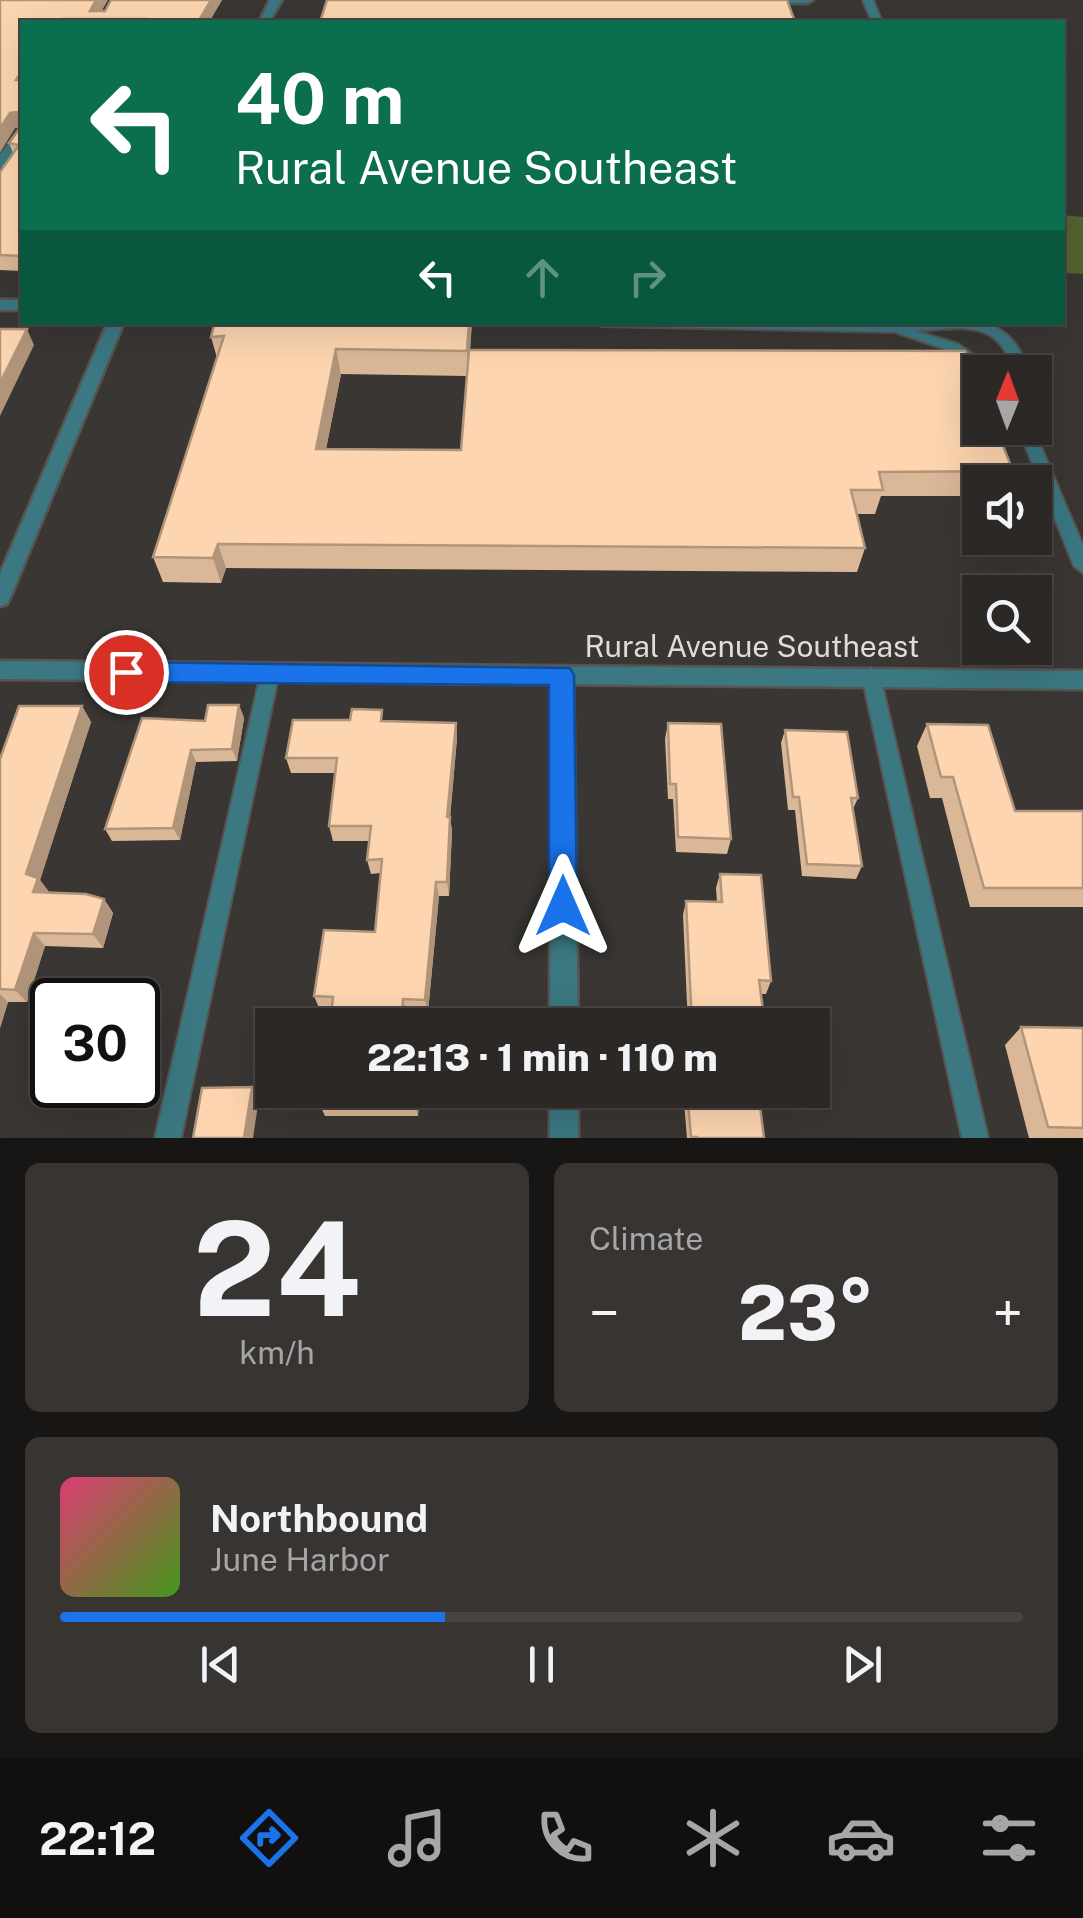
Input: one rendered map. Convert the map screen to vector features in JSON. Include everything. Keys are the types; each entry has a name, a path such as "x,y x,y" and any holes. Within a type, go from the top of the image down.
{"street":[{"path":"755,0 808,0"},
{"path":"0,598 115,325"},
{"name":"Rural Avenue Southeast","path":"0,670 1083,680"},
{"path":"562,675 564,1008"},
{"path":"564,1108 564,1138"}],"lane":[{"path":"0,164 20,135"},
{"path":"746,325 918,325"},
{"path":"984,325 992,328 1017,355"},
{"path":"891,328 953,347 965,355"},
{"path":"1031,445 1083,566"},
{"path":"168,1138 270,673"},
{"path":"871,676 975,1138"}],"green space":[{"path":"1065,215 1083,217 1083,274 1065,273"}],"building":[{"path":"0,0 96,0 90,11 105,11 111,0 211,0 199,20 20,20 20,74 16,80 20,80 20,128 19,112 10,113 0,128"},
{"path":"327,0 787,0 794,20 321,20"},
{"path":"20,128 20,256 0,255 0,172 19,145 9,143"},
{"path":"214,325 469,325 467,351 336,349 316,449 461,450 469,350 965,351 962,445 1003,445 1011,465 962,465 962,471 879,472 883,490 851,490 865,548 218,544 213,558 153,557 224,336 211,337"},
{"path":"0,329 27,329 0,383"},
{"path":"208,705 239,705 232,749 191,750 173,828 105,829 142,718 205,721"},
{"path":"19,706 82,706 26,874 38,878 33,892 86,894 104,899 93,934 34,933 15,990 0,989 0,759"},
{"path":"352,709 382,710 381,721 456,723 447,817 447,882 436,882 425,1000 403,999 402,1008 332,1008 333,997 314,996 324,930 375,932 382,859 367,860 371,826 329,826 337,758 286,758 293,720 350,720"},
{"path":"668,723 721,724 731,839 678,837 676,784 670,784"},
{"path":"927,724 988,725 1015,811 1083,811 1083,888 984,888 953,777 941,777"},
{"path":"785,730 847,732 858,798 851,798 862,866 807,864"},
{"path":"720,874 761,875 771,981 759,980 763,1008 691,1008 686,901 722,902"},
{"path":"1021,1027 1083,1028 1083,1128 1048,1127"},
{"path":"252,1087 244,1138 193,1138 202,1088"},
{"path":"689,1108 760,1108 764,1138 691,1137"}],"route":[{"path":"126,672 562,675 563,906"}]}
